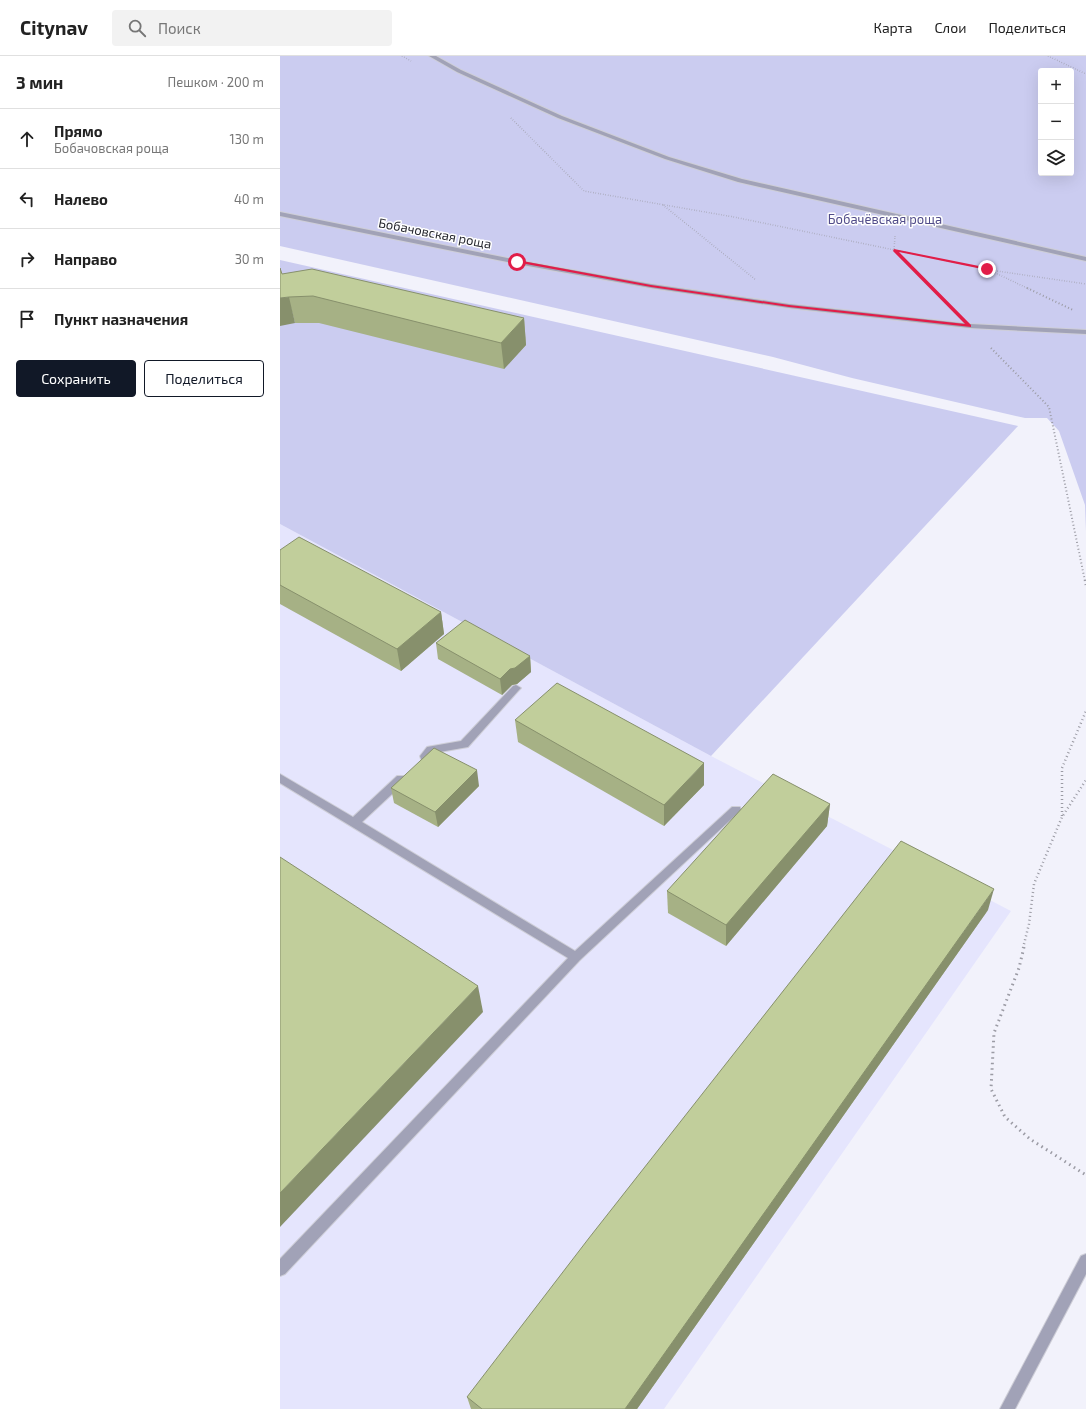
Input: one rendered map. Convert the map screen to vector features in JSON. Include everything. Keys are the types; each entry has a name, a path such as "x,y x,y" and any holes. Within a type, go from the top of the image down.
{"street":[{"path":"432,56 460,71 560,117 667,158 740,180 1086,259"},
{"name":"Бобачовская роща","path":"280,214 517,262 628,282 789,306 970,326 1086,332"},
{"path":"354,823 432,750 464,744 516,688"},
{"path":"280,778 576,957"},
{"path":"280,1269 576,957 736,810"},
{"path":"1007,1409 1086,1262"}],"path":[{"path":"402,56 416,64"},
{"path":"1048,56 1086,74"},
{"path":"509,116 584,191 734,217 987,269 1086,284"},
{"path":"663,205 789,306"},
{"path":"897,215 894,250 1049,406 1086,586"},
{"path":"987,269 1079,313"},
{"path":"1062,817 1062,768 1086,711"},
{"path":"1086,780 1062,817 1034,884 1029,924 1019,968 994,1033 991,1089 1005,1117 1030,1139 1086,1175"}],"shaded area":[{"path":"280,524 711,756 1011,911 664,1409 280,1409"}],"green space":[{"name":"Бобачёвская роща","path":"280,56 1086,56 1086,531 1085,505 1059,431 1047,418 1025,418 852,378 773,357 280,246"},
{"path":"280,260 1018,426 711,756 280,524"}],"building":[{"path":"280,268 282,274 312,269 524,318 501,343 313,296 280,298"},
{"path":"299,537 441,612 397,649 280,585 280,550"},
{"path":"465,620 530,656 515,668 510,669 500,679 436,643"},
{"path":"557,683 704,763 664,805 515,720"},
{"path":"434,748 477,770 435,812 391,788"},
{"path":"773,774 830,804 726,925 667,891"},
{"path":"901,841 994,889 625,1409 482,1409 467,1397 589,1238"},
{"path":"280,857 478,986 280,1193"}],"route":[{"path":"517,262 651,286 789,306 970,326 894,250 987,269"}]}
